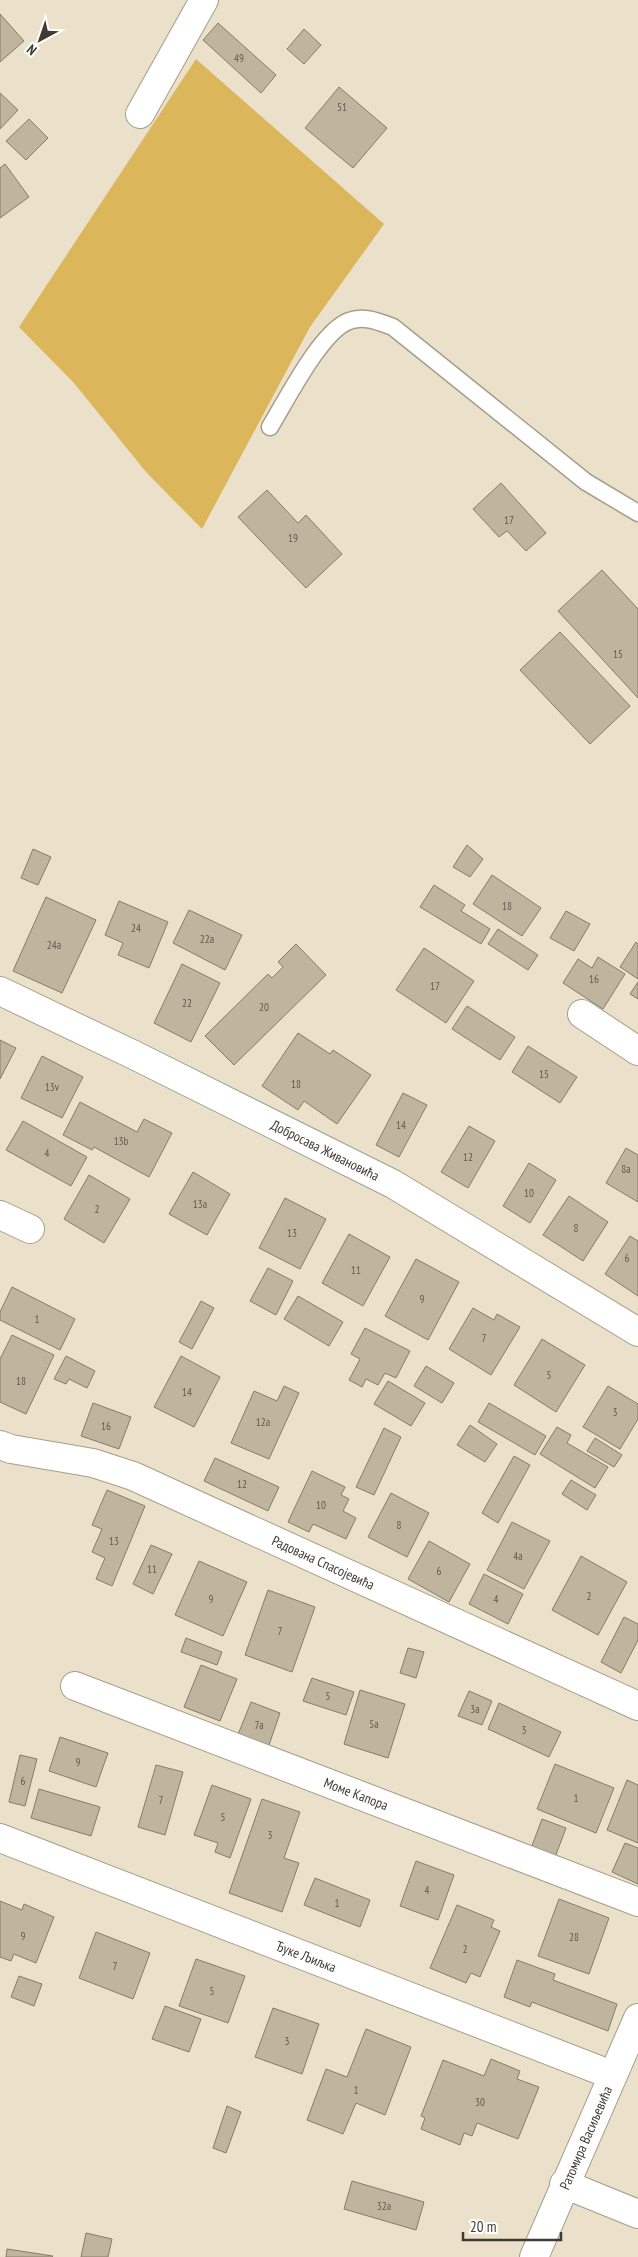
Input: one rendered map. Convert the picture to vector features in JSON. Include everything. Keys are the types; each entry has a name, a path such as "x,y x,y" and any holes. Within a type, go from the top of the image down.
{"street":[{"path":"140,114 204,0"},
{"name":"Добросава Живановића","path":"0,991 134,1055 393,1184 465,1225 638,1332"},
{"path":"582,1014 638,1051"},
{"path":"0,1215 30,1229"},
{"name":"Радована Спасојевића","path":"0,1445 11,1449 93,1463 133,1476 638,1706"},
{"name":"Моме Капора","path":"75,1686 638,1902"},
{"name":"Ђуке Љиљка","path":"0,1838 612,2075"},
{"name":"Ратомира Васиљевића","path":"534,2257 564,2184 638,2018"},
{"path":"564,2184 638,2214"}],"lane":[{"path":"270,427 314,355 337,327 350,320 369,318 393,327 586,482 638,512"}],"shaded area":[{"path":"196,59 384,224 310,327 202,529 146,472 74,383 19,327"}],"building":[{"path":"0,14 24,41 0,62"},
{"path":"218,23 276,75 261,93 203,40"},
{"path":"304,29 321,45 304,64 287,49"},
{"path":"339,87 387,128 353,168 305,128"},
{"path":"0,93 18,110 0,129"},
{"path":"29,119 48,138 26,160 6,141"},
{"path":"5,164 29,197 0,218 0,168"},
{"path":"501,483 546,533 526,551 507,531 499,537 473,509"},
{"path":"267,490 298,523 306,515 342,554 306,588 238,517"},
{"path":"602,570 638,609 638,698 558,611"},
{"path":"560,632 630,706 590,744 520,670"},
{"path":"467,845 483,859 470,877 453,867"},
{"path":"33,849 51,857 38,885 21,878"},
{"path":"492,875 541,908 522,936 473,904"},
{"path":"434,885 465,905 461,911 490,929 481,944 420,907"},
{"path":"46,897 96,920 62,993 13,971"},
{"path":"119,901 168,922 149,968 118,955 123,943 105,935"},
{"path":"189,910 242,935 225,970 173,943"},
{"path":"566,911 590,924 574,951 550,938"},
{"path":"498,929 538,955 528,970 488,944"},
{"path":"636,942 638,944 638,979 620,967"},
{"path":"296,944 326,975 234,1065 205,1036 268,974 272,978 283,967 278,962"},
{"path":"424,948 474,981 446,1023 396,990"},
{"path":"598,957 625,974 603,1009 563,983 578,959 592,968"},
{"path":"182,964 220,983 191,1042 154,1023"},
{"path":"638,982 638,999 630,994"},
{"path":"467,1006 515,1037 500,1060 452,1029"},
{"path":"298,1033 330,1054 333,1050 371,1075 337,1124 304,1101 298,1110 262,1086"},
{"path":"0,1040 16,1048 0,1079"},
{"path":"528,1046 577,1077 560,1103 512,1072"},
{"path":"42,1056 83,1077 62,1118 21,1098"},
{"path":"403,1093 427,1105 399,1157 376,1145"},
{"path":"80,1102 137,1132 144,1119 172,1133 149,1177 94,1147 92,1150 63,1135"},
{"path":"23,1121 87,1157 71,1186 6,1150"},
{"path":"469,1126 495,1141 468,1188 441,1172"},
{"path":"626,1148 638,1155 638,1202 606,1183"},
{"path":"529,1163 556,1180 530,1223 503,1206"},
{"path":"193,1172 230,1194 207,1235 169,1214"},
{"path":"89,1175 130,1199 104,1243 64,1219"},
{"path":"569,1196 608,1222 583,1261 543,1235"},
{"path":"285,1198 326,1219 300,1269 259,1248"},
{"path":"349,1234 390,1257 363,1306 322,1283"},
{"path":"630,1236 638,1241 638,1296 605,1274"},
{"path":"416,1259 459,1282 428,1340 385,1316"},
{"path":"268,1268 293,1281 276,1315 250,1301"},
{"path":"12,1287 75,1319 60,1350 0,1320 0,1312"},
{"path":"298,1296 343,1322 329,1346 284,1319"},
{"path":"201,1301 214,1308 192,1349 179,1342"},
{"path":"473,1308 494,1320 497,1314 520,1327 491,1375 449,1349"},
{"path":"365,1328 410,1351 396,1378 385,1373 378,1385 366,1379 362,1387 349,1380 360,1359 351,1354"},
{"path":"12,1335 54,1355 26,1414 0,1402 0,1359"},
{"path":"542,1339 585,1365 556,1412 514,1385"},
{"path":"66,1356 95,1371 87,1388 69,1379 66,1384 54,1379"},
{"path":"181,1356 220,1377 194,1427 154,1407"},
{"path":"426,1366 454,1383 442,1403 414,1386"},
{"path":"388,1381 425,1403 411,1426 374,1404"},
{"path":"284,1386 299,1393 269,1459 231,1443 254,1391 277,1401"},
{"path":"608,1386 638,1404 638,1419 620,1449 583,1427"},
{"path":"93,1403 131,1417 119,1449 81,1436"},
{"path":"489,1403 546,1436 535,1455 478,1422"},
{"path":"470,1425 497,1444 485,1462 457,1445"},
{"path":"557,1427 571,1435 567,1443 608,1467 595,1488 540,1454"},
{"path":"384,1428 401,1437 374,1495 356,1487"},
{"path":"595,1438 622,1455 614,1467 587,1451"},
{"path":"514,1456 530,1465 498,1523 482,1513"},
{"path":"215,1458 279,1487 268,1511 204,1481"},
{"path":"312,1471 345,1487 341,1495 349,1499 343,1511 356,1518 346,1539 313,1524 309,1532 288,1522"},
{"path":"571,1480 596,1495 587,1510 562,1494"},
{"path":"107,1490 145,1506 112,1586 96,1579 105,1558 92,1552 102,1529 92,1525"},
{"path":"391,1493 429,1513 407,1557 368,1537"},
{"path":"512,1522 550,1541 524,1589 487,1570"},
{"path":"429,1541 470,1564 449,1602 408,1579"},
{"path":"151,1545 172,1554 153,1594 133,1584"},
{"path":"581,1556 627,1582 598,1635 552,1610"},
{"path":"199,1561 247,1582 223,1636 175,1615"},
{"path":"484,1574 523,1594 508,1624 469,1604"},
{"path":"268,1590 315,1607 292,1672 245,1655"},
{"path":"624,1617 638,1624 638,1640 621,1673 601,1662"},
{"path":"186,1638 222,1652 217,1665 181,1652"},
{"path":"408,1648 424,1652 416,1678 400,1673"},
{"path":"201,1665 237,1679 220,1721 184,1707"},
{"path":"312,1678 354,1692 346,1715 303,1701"},
{"path":"360,1690 405,1704 388,1758 344,1744"},
{"path":"469,1691 492,1701 482,1725 458,1716"},
{"path":"251,1702 280,1713 268,1748 237,1737"},
{"path":"499,1703 561,1732 549,1757 488,1729"},
{"path":"60,1737 108,1753 96,1787 49,1771"},
{"path":"20,1755 37,1759 25,1806 9,1802"},
{"path":"555,1764 614,1788 596,1833 537,1809"},
{"path":"156,1765 183,1772 165,1835 138,1827"},
{"path":"627,1780 638,1785 638,1843 607,1830"},
{"path":"212,1785 251,1799 230,1858 215,1852 218,1843 194,1835"},
{"path":"39,1789 100,1807 91,1836 31,1818"},
{"path":"262,1799 300,1812 284,1858 299,1863 282,1912 229,1893"},
{"path":"542,1819 566,1828 554,1860 530,1851"},
{"path":"625,1843 638,1848 638,1884 612,1872"},
{"path":"416,1861 454,1875 438,1920 400,1906"},
{"path":"315,1878 370,1900 360,1927 304,1905"},
{"path":"559,1899 609,1918 589,1974 538,1956"},
{"path":"0,1901 22,1910 24,1904 54,1917 36,1963 14,1954 11,1961 0,1957"},
{"path":"457,1905 494,1920 491,1927 500,1931 480,1977 471,1973 466,1983 430,1968"},
{"path":"96,1932 150,1953 133,1999 79,1978"},
{"path":"196,1959 245,1976 228,2023 179,2006"},
{"path":"517,1960 555,1974 553,1980 617,2004 608,2031 532,2002 530,2007 504,1997"},
{"path":"19,1976 42,1984 34,2006 11,1997"},
{"path":"165,2006 201,2019 189,2052 152,2039"},
{"path":"273,2008 319,2024 302,2074 255,2057"},
{"path":"366,2029 411,2047 385,2115 356,2103 343,2134 307,2120 326,2069 347,2077"},
{"path":"491,2059 520,2071 517,2079 539,2087 518,2139 477,2123 472,2136 464,2133 460,2145 421,2129 425,2118 421,2116 443,2060 484,2076"},
{"path":"227,2106 241,2112 226,2153 213,2148"},
{"path":"352,2181 424,2202 416,2230 344,2209"},
{"path":"86,2233 112,2239 108,2257 81,2257"},
{"path":"7,2249 53,2256 6,2257"}]}
